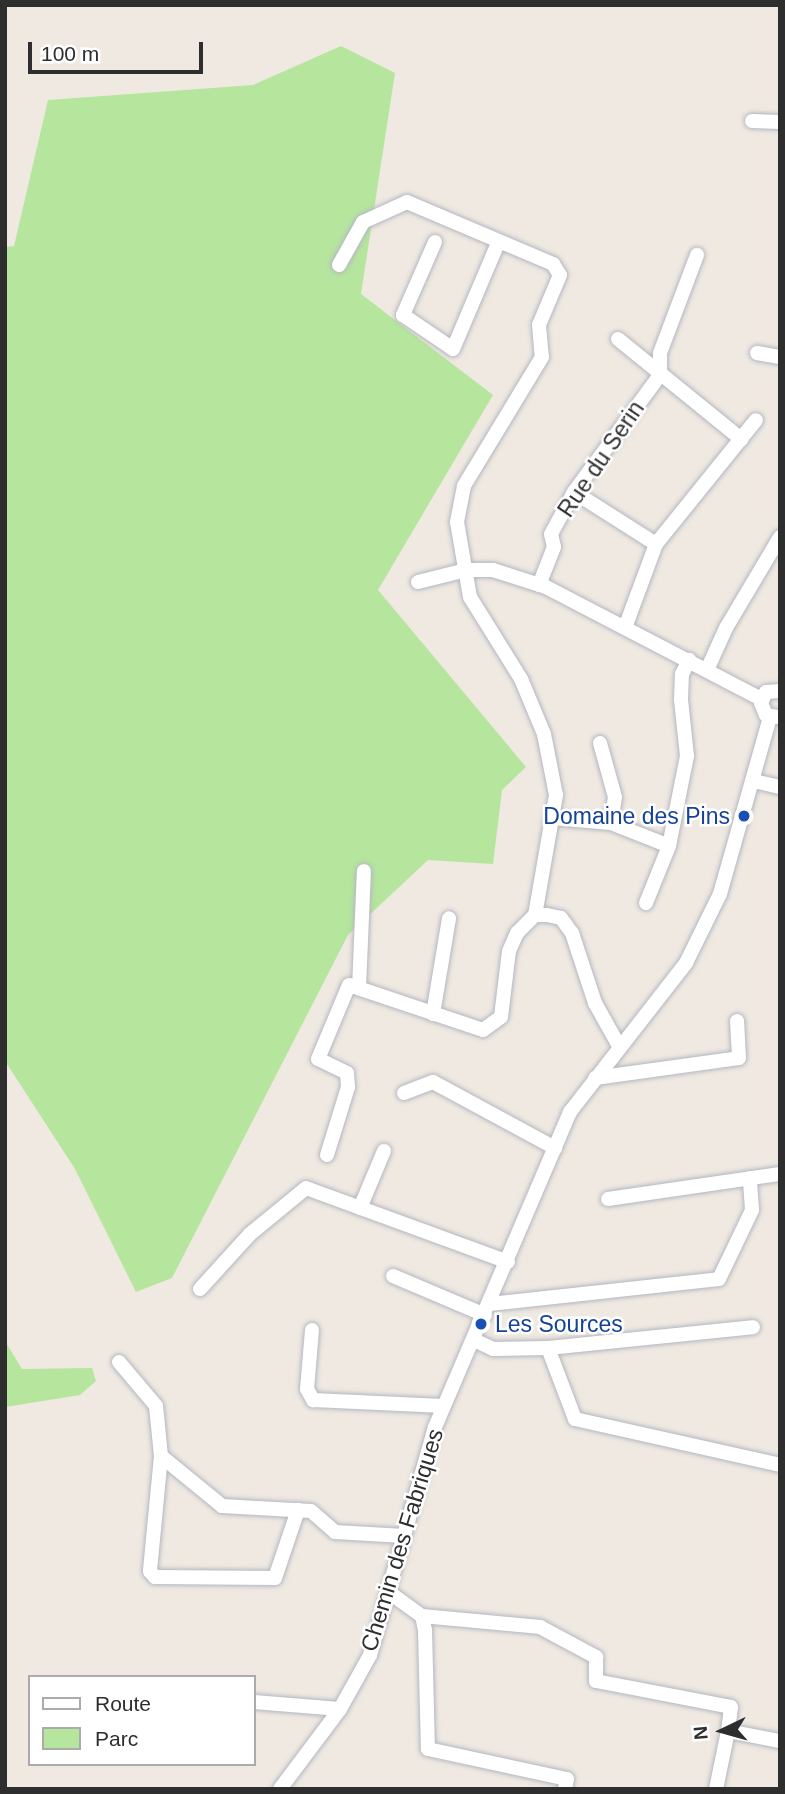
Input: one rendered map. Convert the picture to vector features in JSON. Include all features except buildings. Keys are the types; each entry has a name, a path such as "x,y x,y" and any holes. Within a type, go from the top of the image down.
{"street":[{"path":"752,121 780,122"},
{"path":"339,265 363,222 407,202 498,243 553,264 560,275 539,326 542,357 464,486 457,522 470,597 521,679 544,734 556,795 535,915 517,933 509,951 501,1017 496,1025 470,1028 354,987"},
{"path":"435,242 403,316 453,349 498,243"},
{"path":"660,375 660,353 697,255"},
{"path":"618,340 741,439"},
{"path":"757,353 780,357"},
{"name":"Rue du Serin","path":"539,585 554,547 551,534 575,492 660,375"},
{"path":"626,625 656,544 756,420"},
{"path":"575,492 656,544"},
{"path":"707,670 726,628 780,537"},
{"path":"418,582 466,570 493,570 539,585 626,625 761,699"},
{"path":"646,903 669,846 687,756 681,700 682,674 689,660"},
{"path":"761,699 779,688"},
{"path":"761,699 763,712 775,717"},
{"name":"Chemin des Fabriques","path":"280,1789 340,1709 370,1655 390,1593 423,1460 570,1112 686,962 720,894 775,717"},
{"path":"600,743 615,797 611,823"},
{"path":"754,781 780,787"},
{"path":"553,818 611,823 669,846"},
{"path":"327,1155 348,1087 346,1073 318,1059 354,987 364,871"},
{"path":"535,915 561,918 572,933 596,1003 619,1046"},
{"path":"433,1014 449,918"},
{"path":"595,1078 739,1058 737,1021"},
{"path":"404,1093 433,1082 555,1148"},
{"path":"360,1208 384,1151"},
{"path":"608,1199 780,1174"},
{"path":"393,1276 488,1310 719,1279 752,1210 750,1178"},
{"path":"200,1289 250,1234 306,1188 508,1262"},
{"path":"474,1340 494,1349 548,1348 754,1327"},
{"path":"312,1330 307,1389 313,1401 444,1406"},
{"path":"548,1348 575,1419 780,1465"},
{"path":"119,1362 156,1406 161,1456 150,1571 155,1577 275,1578 298,1510"},
{"path":"161,1456 222,1506 312,1511 334,1532 404,1536"},
{"path":"390,1593 422,1616 540,1627 596,1657 596,1681 731,1707 716,1789"},
{"path":"422,1616 428,1749 567,1779 565,1789"},
{"path":"256,1702 340,1709"},
{"path":"728,1731 780,1741"}],"green space":[{"path":"341,46 395,73 361,294 493,395 378,590 526,767 502,790 493,864 428,860 348,935 172,1278 136,1292 75,1169 5,1061 5,247 14,246 48,100 253,85"},
{"path":"5,1341 22,1369 92,1368 96,1381 80,1395 5,1407"}],"place":[{"name":"Domaine des Pins","path":"744,816"},
{"name":"Les Sources","path":"481,1324"}]}
